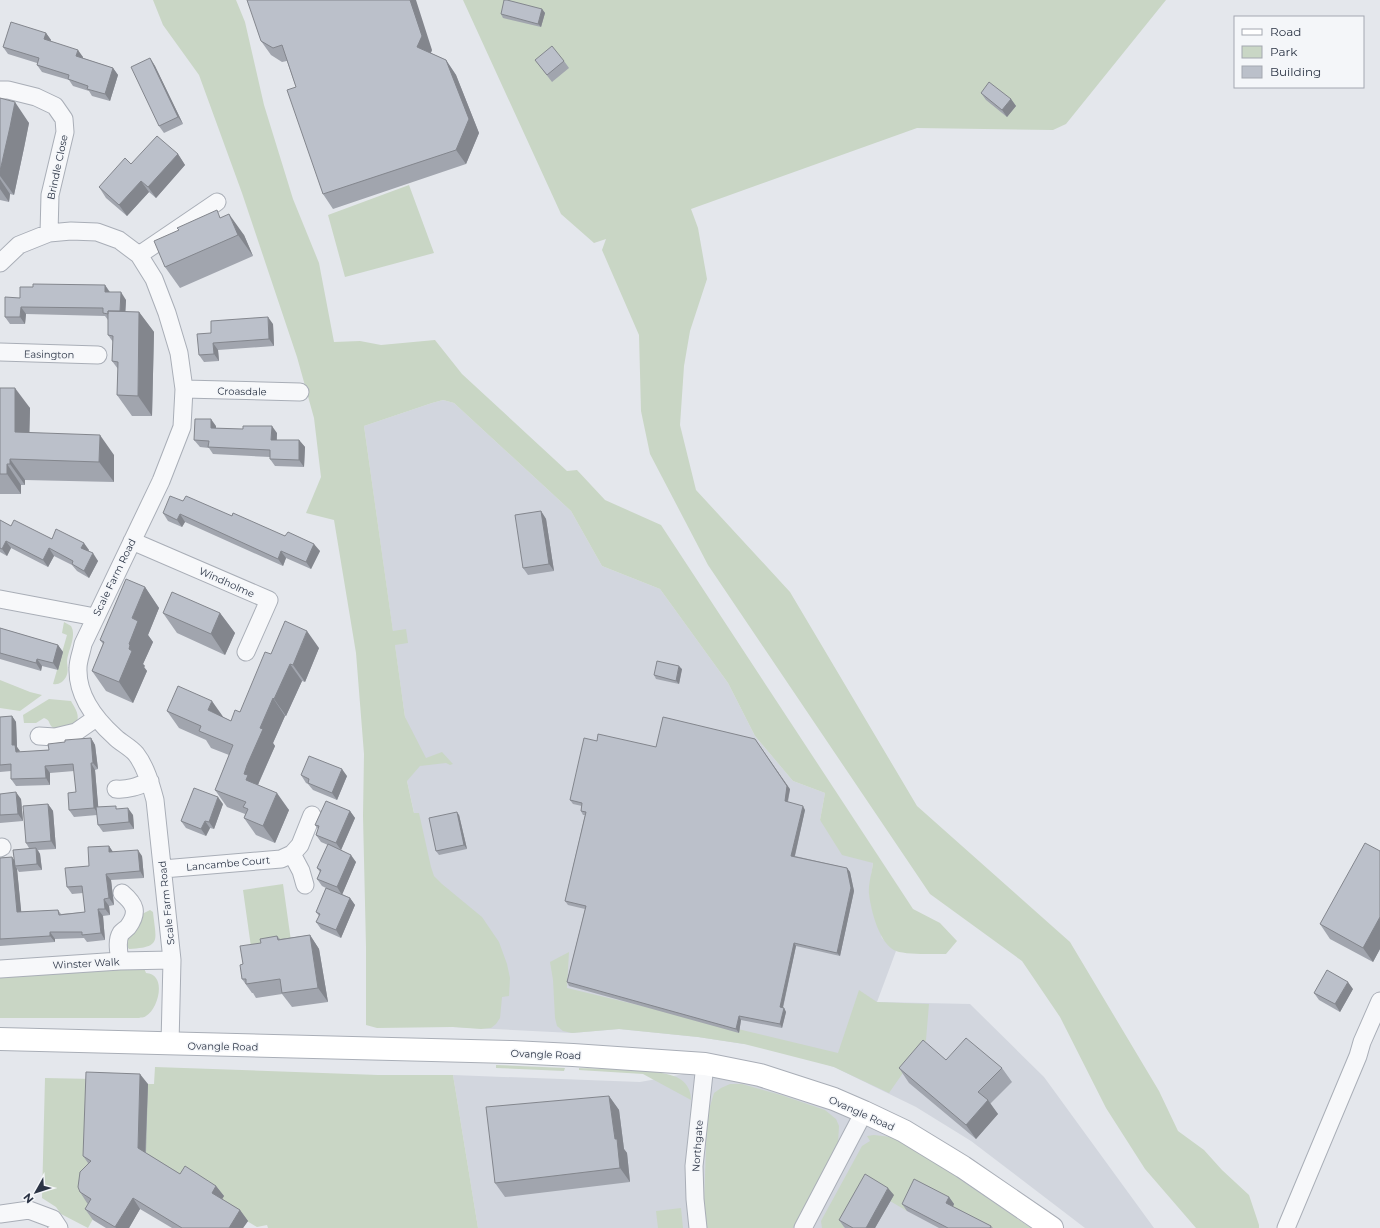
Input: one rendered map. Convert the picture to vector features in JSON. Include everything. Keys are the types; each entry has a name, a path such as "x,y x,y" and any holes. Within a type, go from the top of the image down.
{"main road":[{"name":"Ovangle Road","path":"0,1039 573,1055 705,1064 760,1075 834,1099 864,1112 904,1131 963,1167 1052,1228"}],"street":[{"name":"Brindle Close","path":"4,90 36,97 55,106 64,119 65,132 50,195 49,233"},
{"path":"139,255 217,202"},
{"name":"Scale Farm Road","path":"0,263 18,245 49,233 71,230 97,232 119,240 139,255 154,279 167,313 179,353 184,389 182,427 168,466 83,644 78,668 81,688 87,703 96,718 114,736 136,754 150,781 155,800 172,960 170,1044"},
{"name":"Easington","path":"0,352 98,355"},
{"name":"Croasdale","path":"184,389 300,392"},
{"name":"Windholme","path":"132,541 269,600 246,652"},
{"path":"0,599 95,617"},
{"path":"39,736 56,737 76,732 96,718"},
{"path":"116,789 124,790 133,788 150,781"},
{"path":"305,885 301,871 292,854 300,845 312,816"},
{"name":"Lancambe Court","path":"163,869 281,859 292,854"},
{"path":"120,961 118,942 121,933 133,918 135,909 130,900 122,893"},
{"name":"Winster Walk","path":"0,969 120,961 172,960"},
{"path":"1286,1228 1380,1000"},
{"name":"Northgate","path":"698,1228 694,1166 705,1064"},
{"path":"803,1228 864,1112"},
{"path":"0,1214 29,1210 53,1219 59,1228"}],"shaded area":[{"path":"443,400 454,403 571,511 602,566 660,589 728,683 755,736 793,781 825,793 820,820 873,863 869,893 882,938 896,951 877,1002 970,1004 1044,1077 1154,1228 1085,1228 971,1141 916,1107 834,1067 746,1038 744,1044 698,1037 619,1029 572,1033 453,1027 445,952 407,781 407,731 364,426"},
{"path":"690,1073 795,1091 883,1124 1030,1228 478,1228 453,1075 640,1082"}],"green space":[{"path":"153,0 236,0 245,22 264,105 293,199 319,263 334,342 360,341 381,345 435,340 462,374 567,471 577,470 605,500 661,525 913,909 940,923 957,941 946,954 907,953 896,951 890,947 877,926 870,901 869,886 873,863 842,855 820,820 825,793 793,781 755,736 728,683 660,589 602,566 571,511 454,403 443,400 364,426 393,631 406,629 408,643 395,645 405,717 426,758 442,752 453,764 450,765 446,763 420,766 407,781 414,813 419,813 434,876 482,917 499,942 507,964 510,978 509,996 502,997 500,1018 491,1028 377,1028 366,1025 363,816 364,754 356,653 334,520 306,513 321,477 314,418 297,357 242,193 199,75 163,25"},
{"path":"463,0 1166,0 1066,124 1053,130 917,128 691,209 698,228 707,279 690,331 684,366 680,425 696,490 790,592 917,806 1070,942 1159,1091 1178,1131 1204,1150 1222,1170 1249,1195 1259,1228 1196,1228 1145,1169 1106,1108 1060,1017 1022,961 930,894 708,565 650,454 641,411 639,335 602,250 606,239 594,243 561,214"},
{"path":"409,185 434,253 345,277 328,215"},
{"path":"64,622 71,626 73,630 72,643 67,661 68,669 66,677 62,682 59,684 53,684 67,635 62,633"},
{"path":"0,680 30,692 42,695 20,711 0,708"},
{"path":"49,699 71,701 78,716 75,725 57,729 52,727 48,720 44,718 36,723 24,723 23,715"},
{"path":"283,884 291,941 251,947 243,890"},
{"path":"150,910 153,912 155,930 154,941 152,944 147,946 129,949 125,943 127,938 138,927 142,914"},
{"path":"569,952 567,988 838,1053 859,990 877,1002 929,1004 926,1040 889,1093 834,1067 744,1044 698,1037 619,1029 572,1033 563,1031 557,1026 555,1018 553,980 550,962"},
{"path":"144,968 146,973 153,975 157,979 159,992 151,1012 144,1017 0,1018 0,977"},
{"path":"496,1065 565,1068 564,1071 496,1068"},
{"path":"155,1067 378,1075 453,1075 478,1228 268,1228 267,1225 257,1227 219,1204 223,1196 187,1184 137,1153 148,1084 154,1084"},
{"path":"579,1068 647,1071 672,1075 685,1083 690,1091 691,1100 643,1074 579,1070"},
{"path":"45,1078 94,1079 104,1199 88,1228 61,1214 56,1207 42,1198"},
{"path":"730,1084 742,1084 781,1095 825,1110 836,1119 839,1126 838,1143 793,1228 707,1228 704,1206 707,1116 714,1093"},
{"path":"874,1135 891,1137 906,1144 1031,1228 987,1228 919,1187 907,1211 890,1201 893,1195 844,1227 845,1228 822,1228 821,1221 862,1146 870,1141 867,1136"},
{"path":"681,1208 683,1228 658,1228 656,1211"}],"building":[{"path":"247,0 410,0 422,36 417,47 446,60 469,119 456,150 323,194 287,90 296,87 282,45 273,48 261,41"},
{"path":"504,0 542,9 538,24 501,14"},
{"path":"11,22 46,33 44,39 78,50 76,56 113,68 105,94 87,89 88,86 68,79 69,75 37,65 39,58 3,47"},
{"path":"552,46 564,61 547,75 535,60"},
{"path":"150,58 178,117 159,126 131,67"},
{"path":"989,82 1011,99 1002,110 981,93"},
{"path":"0,98 15,102 0,171"},
{"path":"157,136 178,154 148,187 141,181 119,205 99,187 125,158 131,164"},
{"path":"217,210 220,218 229,214 238,235 165,267 154,241 179,230 177,228"},
{"path":"33,284 105,285 105,292 121,292 120,311 108,311 108,314 103,313 103,308 21,307 20,317 5,317 5,297 20,298 20,287 33,287"},
{"path":"108,311 139,312 138,396 117,395 118,362 112,361 113,336 108,335"},
{"path":"268,317 269,339 213,343 214,354 199,355 197,334 211,333 211,321"},
{"path":"0,388 15,388 15,432 100,435 99,462 10,459 10,464 7,464 7,474 0,474"},
{"path":"195,419 211,419 211,428 243,429 243,426 272,426 271,440 299,440 299,460 270,459 270,450 208,447 209,441 194,440"},
{"path":"170,496 183,501 186,496 232,516 233,513 285,536 288,532 314,544 306,562 281,551 278,559 180,514 177,520 163,513"},
{"path":"541,511 549,564 523,568 515,515"},
{"path":"0,520 11,526 14,520 52,539 56,529 84,543 81,548 93,553 84,571 72,564 73,561 49,548 43,560 6,541 2,549 0,548"},
{"path":"126,579 145,587 132,618 138,621 129,644 129,649 132,651 119,682 92,671 104,642 100,640"},
{"path":"172,592 220,613 211,634 163,613"},
{"path":"285,621 307,631 293,665 290,664 274,699 273,698 260,728 263,729 244,774 248,775 246,780 277,793 263,826 244,818 248,809 243,807 246,802 215,790 233,745 199,731 201,726 167,711 178,686 212,701 208,710 231,721 235,710 240,712 265,652 271,654"},
{"path":"0,628 58,645 53,663 37,659 36,663 0,653"},
{"path":"657,661 679,666 676,681 654,675"},
{"path":"12,716 12,745 15,745 16,752 49,750 48,744 65,742 65,740 91,738 94,808 69,810 68,793 76,792 73,764 45,766 46,778 11,779 11,764 0,765 0,717"},
{"path":"663,717 755,739 787,786 785,801 803,806 791,856 847,868 851,888 837,953 794,943 780,1007 784,1008 780,1024 739,1016 736,1029 567,982 586,906 565,901 586,812 581,811 582,803 570,800 584,738 597,741 598,734 656,747"},
{"path":"309,756 342,769 332,793 308,783 309,779 301,775"},
{"path":"194,788 218,797 209,822 205,821 201,829 181,821"},
{"path":"16,792 18,814 0,815 0,794"},
{"path":"326,801 350,811 336,843 316,835 319,826 315,825"},
{"path":"48,804 51,841 26,843 23,806"},
{"path":"116,806 116,809 128,808 129,822 98,825 96,807"},
{"path":"457,812 464,845 436,851 429,818"},
{"path":"1365,843 1380,851 1380,917 1363,948 1320,924"},
{"path":"328,844 351,855 337,887 317,879 321,870 317,868"},
{"path":"109,846 109,852 138,850 140,871 106,874 109,898 104,899 105,909 98,909 101,933 82,935 82,932 50,932 50,936 0,939 0,858 12,857 17,912 58,910 59,915 85,912 82,886 67,887 65,868 89,866 88,847"},
{"path":"36,848 37,864 15,866 13,850"},
{"path":"326,888 350,898 336,930 316,922 320,914 316,912"},
{"path":"310,935 318,988 282,993 280,979 246,984 246,979 242,979 240,965 243,964 240,946 261,943 260,939 277,936 278,940"},
{"path":"1327,970 1348,982 1335,1004 1314,993"},
{"path":"966,1038 1002,1068 978,1092 988,1100 966,1125 899,1068 923,1040 946,1060"},
{"path":"86,1072 140,1074 138,1148 180,1174 185,1166 216,1186 212,1193 240,1210 229,1228 182,1228 133,1198 115,1227 85,1209 91,1199 80,1192 78,1187 80,1172 91,1161 83,1156"},
{"path":"609,1096 615,1139 617,1139 620,1168 495,1183 486,1107"},
{"path":"865,1174 888,1188 866,1228 853,1228 839,1220"},
{"path":"914,1179 949,1197 946,1203 991,1226 990,1228 948,1228 902,1204"}]}
